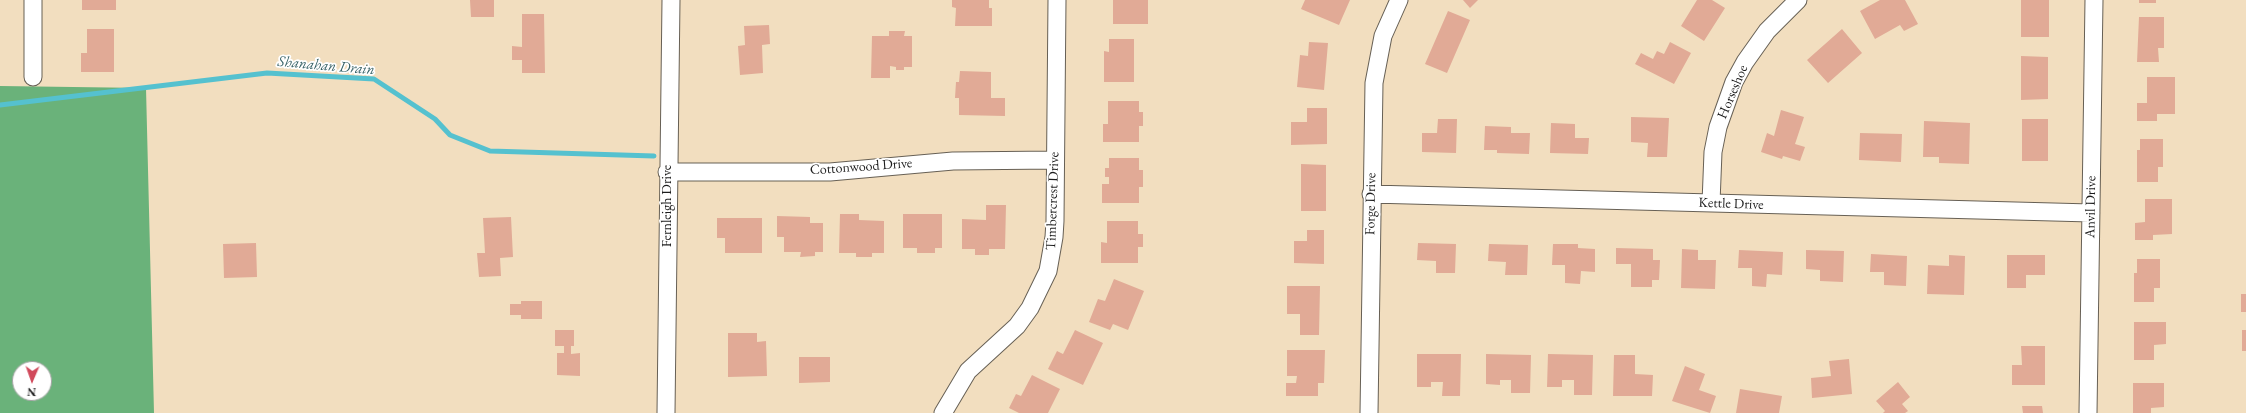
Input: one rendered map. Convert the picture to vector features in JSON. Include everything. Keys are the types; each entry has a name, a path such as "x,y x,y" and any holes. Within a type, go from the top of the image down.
{"street":[{"path":"33,0 33,78"},
{"name":"Fernleigh Drive","path":"666,413 671,0"},
{"name":"Timbercrest Drive","path":"943,413 968,371 1016,326 1030,308 1048,271 1054,237 1057,0"},
{"name":"Forge Drive","path":"1369,413 1371,194 1374,83 1383,36 1399,0"},
{"name":"Horseshoe","path":"1711,203 1716,139 1725,102 1745,62 1767,31 1798,0"},
{"name":"Anvil Drive","path":"2088,413 2094,0"},
{"name":"Cottonwood Drive","path":"668,172 830,172 953,161 1055,160"},
{"name":"Kettle Drive","path":"1371,194 2091,213"}],"green space":[{"path":"0,86 146,88 154,413 0,413"}],"building":[{"path":"82,0 116,0 116,10 82,10"},
{"path":"470,0 494,0 494,17 471,17"},
{"path":"952,0 989,0 989,8 992,8 992,26 955,26 956,8 952,7"},
{"path":"1113,0 1148,0 1148,24 1113,24"},
{"path":"1305,0 1350,0 1339,25 1301,9"},
{"path":"1463,0 1478,0 1470,8"},
{"path":"1697,0 1712,0 1725,8 1704,41 1681,26"},
{"path":"1880,0 1905,0 1918,24 1904,31 1900,25 1875,39 1860,11"},
{"path":"2021,0 2049,0 2049,37 2021,37"},
{"path":"2139,0 2156,0 2156,3 2139,3"},
{"path":"1448,11 1470,20 1447,73 1425,64"},
{"path":"522,14 544,14 545,73 522,73 522,60 512,60 512,46 522,47"},
{"path":"2139,17 2164,17 2164,48 2158,48 2159,62 2137,62"},
{"path":"769,25 770,44 762,45 763,73 740,75 738,46 745,45 744,26"},
{"path":"87,29 114,29 114,72 81,72 81,53 87,53"},
{"path":"1842,29 1862,53 1828,83 1807,60"},
{"path":"889,31 905,31 904,36 912,36 912,67 904,67 904,70 896,70 896,67 890,66 890,78 871,78 872,36 889,36"},
{"path":"1109,39 1134,39 1134,82 1104,82 1104,51 1109,52"},
{"path":"1309,42 1328,43 1324,90 1297,87 1300,55 1308,56"},
{"path":"1670,42 1691,53 1674,84 1635,64 1641,53 1653,59 1657,51 1664,54"},
{"path":"2021,56 2048,57 2048,99 2021,100"},
{"path":"960,71 991,72 991,98 1005,98 1005,116 959,115 959,98 955,98 956,82 959,82"},
{"path":"2147,77 2175,77 2175,114 2157,114 2157,121 2137,121 2137,103 2147,103"},
{"path":"1108,101 1139,101 1139,112 1143,112 1143,126 1139,126 1139,142 1103,142 1103,124 1108,124"},
{"path":"1307,108 1327,108 1327,144 1291,145 1291,122 1307,122"},
{"path":"1781,110 1804,117 1795,144 1805,147 1800,161 1783,156 1782,159 1761,152 1767,133 1774,136"},
{"path":"1631,117 1669,118 1667,157 1647,157 1648,143 1631,142"},
{"path":"1438,119 1457,119 1456,153 1422,152 1422,133 1437,133"},
{"path":"2022,119 2048,119 2048,161 2022,161"},
{"path":"1924,121 1970,123 1969,164 1939,163 1939,157 1923,157"},
{"path":"1551,123 1575,124 1575,138 1589,138 1588,154 1550,153"},
{"path":"1485,126 1511,127 1511,133 1530,133 1529,154 1497,153 1497,150 1484,150"},
{"path":"1860,133 1902,134 1901,162 1859,160"},
{"path":"2140,139 2163,139 2163,167 2158,167 2158,182 2137,182 2137,150 2140,150"},
{"path":"1109,158 1139,158 1139,170 1143,170 1143,187 1139,187 1139,203 1102,203 1102,184 1109,184 1109,177 1105,177 1105,168 1109,168"},
{"path":"1301,164 1326,165 1326,211 1301,211"},
{"path":"2145,199 2172,199 2172,234 2153,235 2153,240 2135,240 2135,223 2145,222"},
{"path":"986,205 1006,205 1005,249 989,249 989,255 975,255 975,249 962,249 962,219 986,220"},
{"path":"840,214 859,214 859,220 884,221 884,253 872,253 872,257 856,257 856,253 839,253"},
{"path":"903,214 942,214 942,248 935,248 935,253 917,253 917,248 903,248"},
{"path":"777,216 810,217 810,223 823,223 823,252 815,252 815,256 800,257 801,252 784,252 784,237 777,237"},
{"path":"511,217 513,257 500,258 501,276 479,277 477,253 485,253 483,218"},
{"path":"717,218 762,218 762,253 725,253 725,238 717,238"},
{"path":"1107,221 1138,221 1138,234 1143,234 1143,247 1138,247 1138,263 1101,263 1101,242 1107,243"},
{"path":"1307,230 1324,230 1324,264 1294,263 1294,241 1307,241"},
{"path":"256,243 257,277 224,278 223,244"},
{"path":"1418,243 1456,244 1455,273 1436,273 1436,261 1417,260"},
{"path":"1489,244 1528,245 1527,275 1505,275 1506,262 1488,261"},
{"path":"1553,244 1578,244 1578,248 1595,249 1595,272 1581,271 1580,284 1565,283 1565,265 1552,265"},
{"path":"1616,248 1653,249 1653,260 1660,260 1659,280 1652,280 1652,287 1631,287 1631,264 1616,264"},
{"path":"1682,249 1698,250 1698,260 1716,260 1715,289 1681,288"},
{"path":"1739,250 1783,252 1782,275 1767,274 1766,287 1752,286 1752,268 1738,268"},
{"path":"1806,250 1844,251 1843,282 1820,281 1820,270 1806,269"},
{"path":"1871,254 1907,256 1906,286 1884,285 1884,272 1870,272"},
{"path":"1949,255 1965,256 1964,295 1927,294 1928,265 1949,266"},
{"path":"2007,255 2045,255 2045,275 2026,275 2026,288 2007,288"},
{"path":"2137,259 2160,259 2160,288 2154,288 2154,302 2134,302 2134,273 2137,273"},
{"path":"1114,279 1144,291 1128,330 1113,324 1110,330 1089,322 1098,299 1105,301"},
{"path":"1287,286 1320,286 1319,335 1300,335 1300,314 1287,314"},
{"path":"2241,294 2246,294 2246,312 2241,312"},
{"path":"521,301 542,301 542,319 521,319 521,315 510,315 510,304 521,304"},
{"path":"2134,322 2166,322 2166,344 2154,345 2154,360 2134,360"},
{"path":"555,330 574,330 574,346 571,346 571,354 580,353 580,376 557,375 557,353 564,353 564,346 555,346"},
{"path":"1075,330 1103,343 1083,385 1048,369 1057,351 1063,354"},
{"path":"2242,330 2246,330 2246,351 2242,351"},
{"path":"728,333 757,333 757,342 766,341 767,376 728,377"},
{"path":"2021,346 2045,346 2045,385 2012,385 2012,365 2022,365"},
{"path":"1287,350 1325,350 1324,383 1318,383 1318,396 1286,396 1286,383 1296,383 1297,376 1287,376"},
{"path":"1417,354 1461,354 1460,396 1442,396 1443,382 1431,382 1431,387 1417,387"},
{"path":"1486,354 1531,355 1530,393 1511,393 1511,380 1500,380 1500,385 1486,384"},
{"path":"1548,354 1593,355 1592,395 1574,395 1574,380 1562,380 1562,387 1547,387"},
{"path":"1614,355 1635,355 1635,374 1653,375 1652,396 1613,396"},
{"path":"799,357 830,357 830,382 799,383"},
{"path":"1849,359 1852,394 1812,398 1811,378 1831,376 1829,361"},
{"path":"1685,366 1705,374 1699,390 1716,396 1710,413 1672,401"},
{"path":"1032,375 1060,389 1048,413 1019,413 1009,408 1016,394 1021,396"},
{"path":"1898,382 1910,397 1902,404 1908,411 1905,413 1883,413 1885,411 1876,401"},
{"path":"2133,383 2164,383 2164,407 2151,408 2151,413 2133,413"},
{"path":"1740,389 1782,396 1779,413 1736,413"},
{"path":"2022,406 2042,406 2043,413 2023,413"}],"waterway":[{"name":"Shanahan Drain","path":"0,105 267,73 374,79 435,119 450,135 490,151 654,156"}]}
